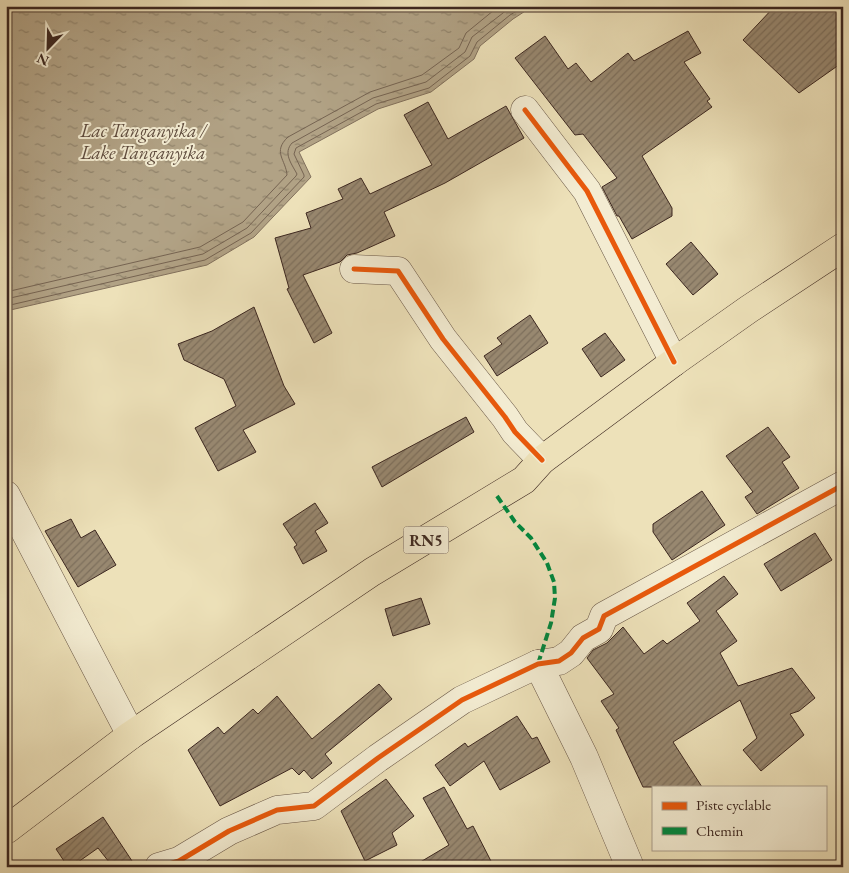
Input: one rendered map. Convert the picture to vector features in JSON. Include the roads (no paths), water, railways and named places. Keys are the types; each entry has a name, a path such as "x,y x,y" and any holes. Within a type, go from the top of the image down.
{"highway":[{"name":"RN5","path":"6,830 131,735 372,572 524,480 542,460 674,362 843,247"}],"street":[{"path":"525,110 559,157 587,191 674,362"},
{"path":"354,269 398,271 443,339 515,432 542,460"},
{"path":"159,867 179,861 229,832 277,810 314,806 378,758 462,700 538,664 559,661 571,653 583,638 599,629 604,616 843,485"},
{"path":"6,495 131,735"},
{"path":"538,664 584,757 630,867"}],"water":[{"name":"Lac Tanganyika / Lake Tanganyika","path":"6,6 533,6 513,19 480,46 474,59 431,92 378,109 299,152 311,177 254,237 207,265 6,311"}]}
